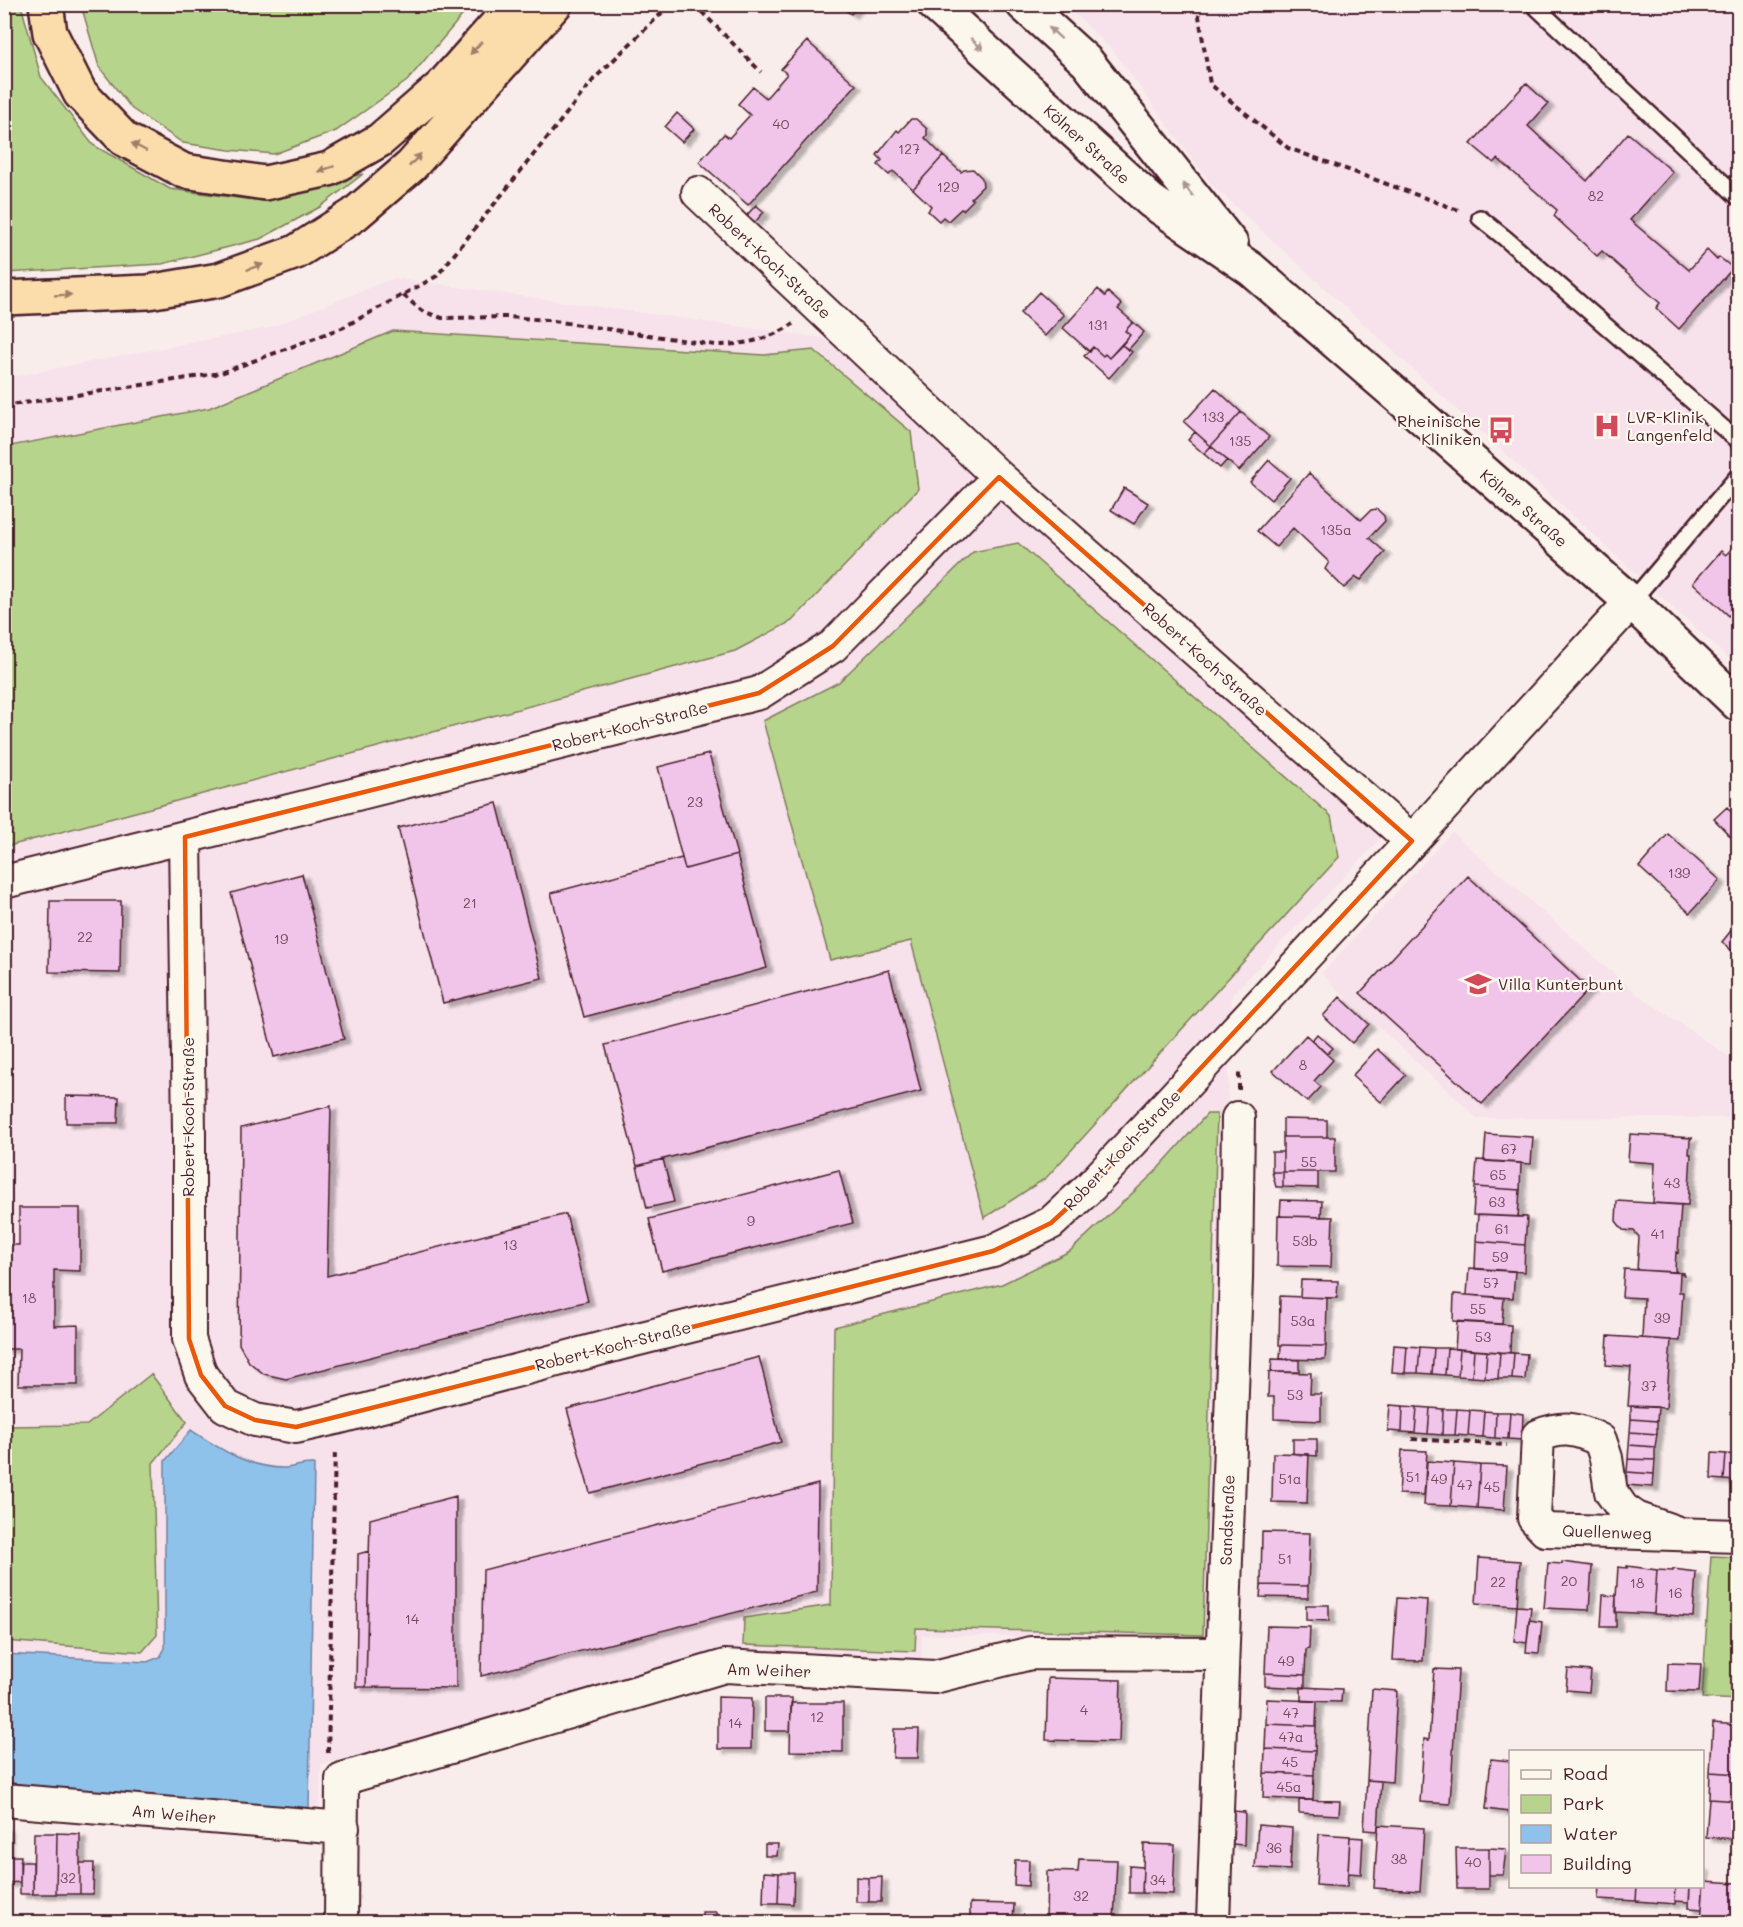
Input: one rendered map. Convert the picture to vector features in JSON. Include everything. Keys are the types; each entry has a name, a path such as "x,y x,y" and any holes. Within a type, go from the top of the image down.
{"highway":[{"path":"46,4 50,33 80,93 124,140 184,171 265,183 329,169 380,140 442,86 515,4"},
{"path":"4,298 148,292 219,280 296,252 354,214 411,166 555,4"}],"main road":[{"name":"Kölner Straße","path":"934,4 1151,201 1251,269 1631,602 1738,704"},
{"name":"Kölner Straße","path":"1023,4 1087,62 1251,269"}],"street":[{"name":"Robert-Koch-Straße","path":"698,193 999,477 1412,841"},
{"name":"Robert-Koch-Straße","path":"4,882 759,693 833,646 999,477"},
{"name":"Robert-Koch-Straße","path":"185,837 189,1339 201,1375 225,1406 255,1420 296,1427 993,1251 1051,1223 1091,1186 1631,602"},
{"name":"Sandstraße","path":"1213,1923 1236,1279 1238,1118"},
{"name":"Quellenweg","path":"1681,1534 1636,1518 1623,1509 1611,1492 1606,1458 1600,1440 1581,1430 1555,1429 1538,1436 1534,1518 1545,1530 1738,1536"},
{"name":"Am Weiher","path":"342,1779 725,1666 934,1677 1031,1653 1222,1654"},
{"path":"341,1923 342,1779"},
{"name":"Am Weiher","path":"4,1800 343,1828"}],"lane":[{"path":"1533,4 1738,197"},
{"path":"1480,218 1506,238 1738,441"},
{"path":"1631,602 1738,476"}],"path":[{"path":"4,406 220,373 342,328 437,276 594,79 671,4"},
{"path":"694,4 761,72"},
{"path":"1197,4 1210,84 1288,148 1480,218"},
{"path":"403,295 422,311 442,318 508,317 548,320 715,345 736,345 774,335 818,306"},
{"path":"336,1418 328,1749 331,1768 342,1779"},
{"path":"1412,1439 1538,1446"}],"highlighted area":[{"path":"999,477 1412,841 1091,1186 1051,1223 993,1251 296,1427 255,1420 225,1406 201,1375 189,1339 185,837 759,693 833,646"}],"shaded area":[{"name":"LVR-Klinik Langenfeld","path":"1066,5 1738,5 1738,667 1212,185 1114,52"},
{"path":"394,278 851,342 1402,816 1232,995 1207,1640 922,1635 922,1660 719,1653 321,1765 319,1820 5,1793 5,378 268,328"},
{"name":"Villa Kunterbunt","path":"1452,832 1636,993 1738,1063 1738,1118 1477,1118 1321,974"}],"green space":[{"path":"81,4 471,5 407,81 336,131 274,154 183,143 132,109 99,67"},
{"path":"5,5 21,5 41,77 93,145 170,189 253,200 363,174 320,207 260,239 162,264 5,273"},
{"path":"393,331 764,355 814,350 911,432 918,489 792,621 735,651 5,847 5,447 209,408"},
{"path":"1018,543 1331,816 1339,857 1046,1178 984,1218 911,941 830,960 763,721 839,682 973,552"},
{"path":"1207,1114 1217,1114 1203,1635 916,1628 915,1651 743,1645 744,1618 831,1605 834,1327 1002,1284 1070,1251 1154,1173"},
{"path":"151,1374 187,1422 153,1463 157,1635 142,1652 5,1641 5,1426 87,1425"},
{"path":"1711,1556 1738,1557 1738,1700 1702,1698"}],"water":[{"path":"191,1430 224,1451 260,1465 286,1468 314,1464 309,1809 5,1783 5,1654 147,1662 160,1657 165,1648 165,1461"}],"building":[{"path":"842,4 860,4 851,14 841,6"},
{"path":"807,41 856,85 748,205 699,162 724,134 729,138 750,115 738,104 753,87 766,98 787,74 781,69"},
{"path":"1526,83 1548,104 1528,126 1587,181 1628,133 1673,172 1630,220 1689,270 1707,250 1717,260 1719,257 1733,268 1679,329 1656,308 1660,303 1602,251 1597,256 1554,216 1557,210 1498,159 1494,163 1471,144"},
{"path":"677,113 694,129 682,142 665,127"},
{"path":"911,119 916,119 927,129 925,138 943,156 913,189 893,171 889,175 878,165 882,160 877,155 897,130 899,132"},
{"path":"943,156 961,172 973,169 982,178 983,186 963,210 961,209 948,221 943,217 939,221 928,211 931,206 913,189"},
{"path":"756,205 764,212 755,222 747,215"},
{"path":"1098,289 1105,296 1108,292 1122,305 1118,309 1133,322 1125,331 1130,335 1109,358 1093,347 1090,352 1063,328"},
{"path":"1039,292 1064,315 1045,336 1020,313"},
{"path":"1133,322 1144,332 1128,350 1122,345 1130,335 1125,331"},
{"path":"1122,345 1132,352 1109,378 1084,356 1093,347 1109,358"},
{"path":"1215,388 1241,412 1211,446 1184,422"},
{"path":"1241,412 1269,437 1239,471 1211,446"},
{"path":"1195,432 1211,446 1204,454 1188,440"},
{"path":"1211,446 1227,460 1220,468 1204,454"},
{"path":"1269,460 1290,478 1271,500 1250,482"},
{"path":"1309,473 1361,520 1371,510 1377,509 1384,516 1385,521 1369,538 1385,552 1361,580 1356,577 1344,588 1325,569 1329,562 1293,528 1276,547 1257,531"},
{"path":"1124,488 1148,503 1134,524 1111,510"},
{"path":"1738,541 1738,624 1693,583 1721,551 1726,555"},
{"path":"709,754 737,855 685,869 658,767"},
{"path":"497,803 542,978 443,1003 398,828"},
{"path":"1727,807 1738,819 1738,833 1733,839 1714,819"},
{"path":"1668,834 1720,880 1690,913 1639,867"},
{"path":"737,855 767,968 584,1017 551,893 682,858 685,869"},
{"path":"302,874 344,1039 274,1057 231,893"},
{"path":"1468,876 1589,989 1482,1104 1360,993"},
{"path":"50,901 121,901 120,973 49,972"},
{"path":"1738,922 1738,956 1722,942"},
{"path":"889,970 921,1091 637,1166 605,1045"},
{"path":"1340,997 1369,1024 1352,1043 1323,1016"},
{"path":"1317,1034 1333,1048 1327,1054 1312,1040"},
{"path":"1306,1035 1333,1060 1314,1081 1321,1087 1307,1102 1273,1071"},
{"path":"1377,1049 1406,1075 1381,1102 1352,1076"},
{"path":"66,1096 119,1097 118,1123 66,1123"},
{"path":"331,1106 327,1276 566,1214 588,1301 286,1379 264,1374 249,1362 239,1344 241,1128"},
{"path":"1283,1119 1327,1120 1327,1137 1283,1137"},
{"path":"1486,1134 1533,1137 1531,1164 1484,1161"},
{"path":"1630,1134 1692,1138 1689,1154 1691,1154 1688,1205 1653,1203 1655,1163 1628,1161"},
{"path":"1283,1137 1335,1137 1335,1172 1283,1172"},
{"path":"1272,1152 1283,1152 1283,1172 1272,1172"},
{"path":"663,1159 674,1202 647,1208 637,1166"},
{"path":"1477,1160 1521,1163 1520,1190 1475,1187"},
{"path":"839,1170 853,1223 662,1271 649,1219"},
{"path":"1272,1172 1283,1172 1283,1187 1276,1187"},
{"path":"1283,1172 1318,1172 1318,1188 1283,1187"},
{"path":"1475,1187 1520,1190 1518,1217 1473,1215"},
{"path":"1281,1200 1322,1201 1321,1217 1280,1216"},
{"path":"1617,1201 1681,1205 1678,1253 1676,1252 1675,1270 1677,1272 1637,1270 1639,1237 1634,1231 1623,1230 1616,1221"},
{"path":"19,1208 80,1208 80,1271 54,1270 54,1326 78,1325 78,1385 18,1385 19,1349 4,1349 4,1245 19,1245"},
{"path":"1478,1215 1527,1217 1525,1245 1476,1241"},
{"path":"1278,1216 1333,1217 1331,1267 1277,1266"},
{"path":"1476,1241 1525,1245 1524,1272 1475,1269"},
{"path":"1469,1268 1515,1271 1513,1298 1467,1295"},
{"path":"1624,1269 1684,1273 1684,1275 1680,1274 1679,1292 1683,1292 1680,1341 1642,1338 1644,1298 1622,1297"},
{"path":"1301,1280 1338,1281 1337,1298 1300,1297"},
{"path":"1454,1294 1504,1298 1502,1324 1453,1321"},
{"path":"1280,1296 1327,1298 1326,1346 1279,1345"},
{"path":"1457,1322 1511,1325 1510,1353 1455,1349"},
{"path":"1608,1336 1671,1340 1666,1408 1628,1406 1631,1367 1606,1365"},
{"path":"1281,1345 1326,1346 1325,1360 1280,1359"},
{"path":"1394,1345 1407,1346 1405,1373 1392,1372"},
{"path":"1407,1346 1420,1347 1418,1373 1405,1373"},
{"path":"1420,1347 1434,1348 1432,1374 1418,1373"},
{"path":"1434,1348 1447,1348 1445,1375 1432,1374"},
{"path":"1447,1348 1460,1349 1458,1376 1445,1375"},
{"path":"1460,1349 1474,1350 1472,1377 1458,1376"},
{"path":"1474,1350 1487,1351 1485,1378 1472,1377"},
{"path":"1487,1351 1500,1352 1498,1379 1485,1378"},
{"path":"1500,1352 1514,1353 1512,1379 1498,1379"},
{"path":"1514,1353 1527,1354 1525,1380 1512,1379"},
{"path":"759,1357 781,1442 590,1493 567,1409"},
{"path":"1272,1359 1299,1360 1299,1372 1271,1372"},
{"path":"1269,1372 1311,1373 1310,1394 1321,1394 1321,1421 1274,1419 1274,1397 1268,1397"},
{"path":"1390,1405 1403,1406 1402,1432 1388,1431"},
{"path":"1403,1406 1417,1407 1415,1433 1402,1432"},
{"path":"1631,1406 1658,1407 1657,1421 1631,1419"},
{"path":"1417,1407 1430,1408 1428,1434 1415,1433"},
{"path":"1430,1408 1443,1409 1442,1435 1428,1434"},
{"path":"1443,1409 1457,1409 1455,1435 1442,1435"},
{"path":"1457,1409 1470,1410 1468,1436 1455,1435"},
{"path":"1470,1410 1484,1411 1482,1437 1468,1436"},
{"path":"1484,1411 1496,1412 1495,1438 1482,1437"},
{"path":"1496,1412 1510,1412 1508,1439 1495,1438"},
{"path":"1510,1412 1523,1414 1522,1440 1508,1439"},
{"path":"1631,1419 1657,1421 1657,1434 1630,1432"},
{"path":"1630,1432 1657,1434 1655,1447 1629,1445"},
{"path":"1293,1439 1317,1439 1317,1456 1293,1454"},
{"path":"1629,1445 1655,1447 1655,1460 1628,1459"},
{"path":"1402,1450 1427,1451 1424,1495 1399,1494"},
{"path":"1273,1453 1309,1454 1307,1503 1272,1502"},
{"path":"1712,1453 1726,1454 1724,1480 1711,1479"},
{"path":"1726,1454 1738,1455 1738,1481 1724,1480"},
{"path":"1628,1459 1655,1460 1654,1474 1627,1472"},
{"path":"1427,1461 1454,1463 1451,1506 1424,1505"},
{"path":"1454,1463 1480,1465 1477,1508 1451,1506"},
{"path":"1480,1465 1507,1466 1504,1510 1477,1508"},
{"path":"1627,1472 1654,1474 1653,1487 1626,1485"},
{"path":"818,1484 817,1592 481,1676 483,1570"},
{"path":"456,1496 456,1688 366,1687 370,1519"},
{"path":"1262,1532 1310,1533 1308,1586 1261,1585"},
{"path":"369,1551 366,1687 356,1687 358,1554"},
{"path":"1479,1558 1520,1561 1517,1606 1476,1603"},
{"path":"1562,1562 1592,1566 1589,1610 1544,1608 1548,1563 1562,1564"},
{"path":"1627,1566 1657,1570 1654,1614 1615,1612 1618,1567 1627,1568"},
{"path":"1673,1569 1696,1572 1693,1617 1654,1614 1657,1570 1673,1571"},
{"path":"1261,1585 1308,1586 1308,1598 1260,1597"},
{"path":"1603,1595 1616,1596 1616,1627 1601,1627"},
{"path":"1397,1598 1427,1600 1423,1661 1393,1660"},
{"path":"1306,1605 1329,1605 1329,1621 1306,1620"},
{"path":"1517,1606 1531,1607 1527,1643 1514,1641"},
{"path":"1529,1620 1542,1622 1539,1653 1526,1652"},
{"path":"1267,1626 1310,1627 1305,1675 1265,1673"},
{"path":"1668,1663 1701,1664 1699,1692 1667,1691"},
{"path":"1434,1669 1458,1670 1450,1804 1420,1802 1424,1739 1429,1740"},
{"path":"1568,1669 1591,1671 1589,1692 1566,1690"},
{"path":"1265,1673 1305,1675 1305,1688 1265,1686"},
{"path":"1048,1678 1121,1680 1119,1742 1046,1740"},
{"path":"1301,1687 1342,1689 1341,1702 1301,1701"},
{"path":"1372,1689 1397,1691 1392,1782 1367,1780"},
{"path":"718,1697 752,1698 751,1749 718,1749"},
{"path":"765,1698 792,1698 790,1731 765,1731"},
{"path":"1267,1699 1317,1701 1316,1726 1266,1724"},
{"path":"791,1703 843,1703 843,1752 790,1751"},
{"path":"1713,1723 1738,1725 1738,1774 1710,1772"},
{"path":"1266,1724 1316,1726 1315,1751 1265,1749"},
{"path":"894,1729 919,1729 918,1758 893,1758"},
{"path":"1265,1749 1315,1751 1314,1775 1264,1773"},
{"path":"1491,1759 1509,1761 1509,1812 1486,1809"},
{"path":"1710,1772 1738,1774 1738,1801 1709,1799"},
{"path":"1264,1773 1314,1775 1313,1800 1263,1798"},
{"path":"1367,1780 1381,1781 1378,1831 1364,1830"},
{"path":"1709,1799 1738,1801 1738,1839 1706,1837"},
{"path":"1299,1800 1340,1801 1339,1815 1299,1813"},
{"path":"1232,1811 1245,1812 1244,1845 1231,1844"},
{"path":"1258,1825 1292,1828 1290,1870 1255,1868"},
{"path":"1378,1825 1424,1828 1420,1891 1374,1888"},
{"path":"4,1827 7,1828 7,1879 4,1878"},
{"path":"34,1833 57,1833 56,1894 33,1894"},
{"path":"57,1833 80,1834 80,1894 56,1894"},
{"path":"1319,1834 1350,1836 1347,1887 1316,1885"},
{"path":"1350,1837 1363,1838 1361,1874 1348,1873"},
{"path":"765,1844 778,1844 777,1856 765,1856"},
{"path":"1144,1844 1175,1845 1173,1894 1142,1893"},
{"path":"1456,1848 1489,1848 1489,1889 1457,1889"},
{"path":"1489,1848 1506,1849 1503,1875 1489,1875"},
{"path":"7,1856 21,1856 20,1882 7,1883"},
{"path":"1079,1859 1117,1860 1114,1920 1085,1919 1085,1922 1046,1922 1047,1871 1078,1872"},
{"path":"1015,1860 1029,1860 1028,1886 1014,1885"},
{"path":"20,1862 33,1862 33,1894 20,1894"},
{"path":"80,1863 94,1863 93,1894 80,1894"},
{"path":"1129,1866 1143,1867 1142,1893 1129,1893"},
{"path":"764,1872 779,1873 778,1903 763,1903"},
{"path":"779,1873 794,1873 793,1904 778,1903"},
{"path":"856,1877 869,1878 869,1902 856,1902"},
{"path":"882,1877 881,1902 869,1902 869,1878"},
{"path":"1704,1881 1738,1883 1738,1922 1701,1922"},
{"path":"1599,1888 1637,1888 1636,1901 1598,1899"},
{"path":"1637,1888 1676,1888 1675,1904 1636,1901"},
{"path":"1676,1888 1690,1888 1689,1902 1675,1901"},
{"path":"1690,1888 1703,1888 1702,1909 1689,1908"},
{"path":"970,1903 1014,1904 1013,1922 970,1922"},
{"path":"702,1912 717,1912 717,1922 702,1922"},
{"path":"921,1917 923,1922 906,1922"}],"place":[{"name":"LVR-Klinik Langenfeld","path":"1607,426"},
{"name":"Rheinische Kliniken","path":"1501,430"},
{"name":"Villa Kunterbunt","path":"1478,984"}]}
